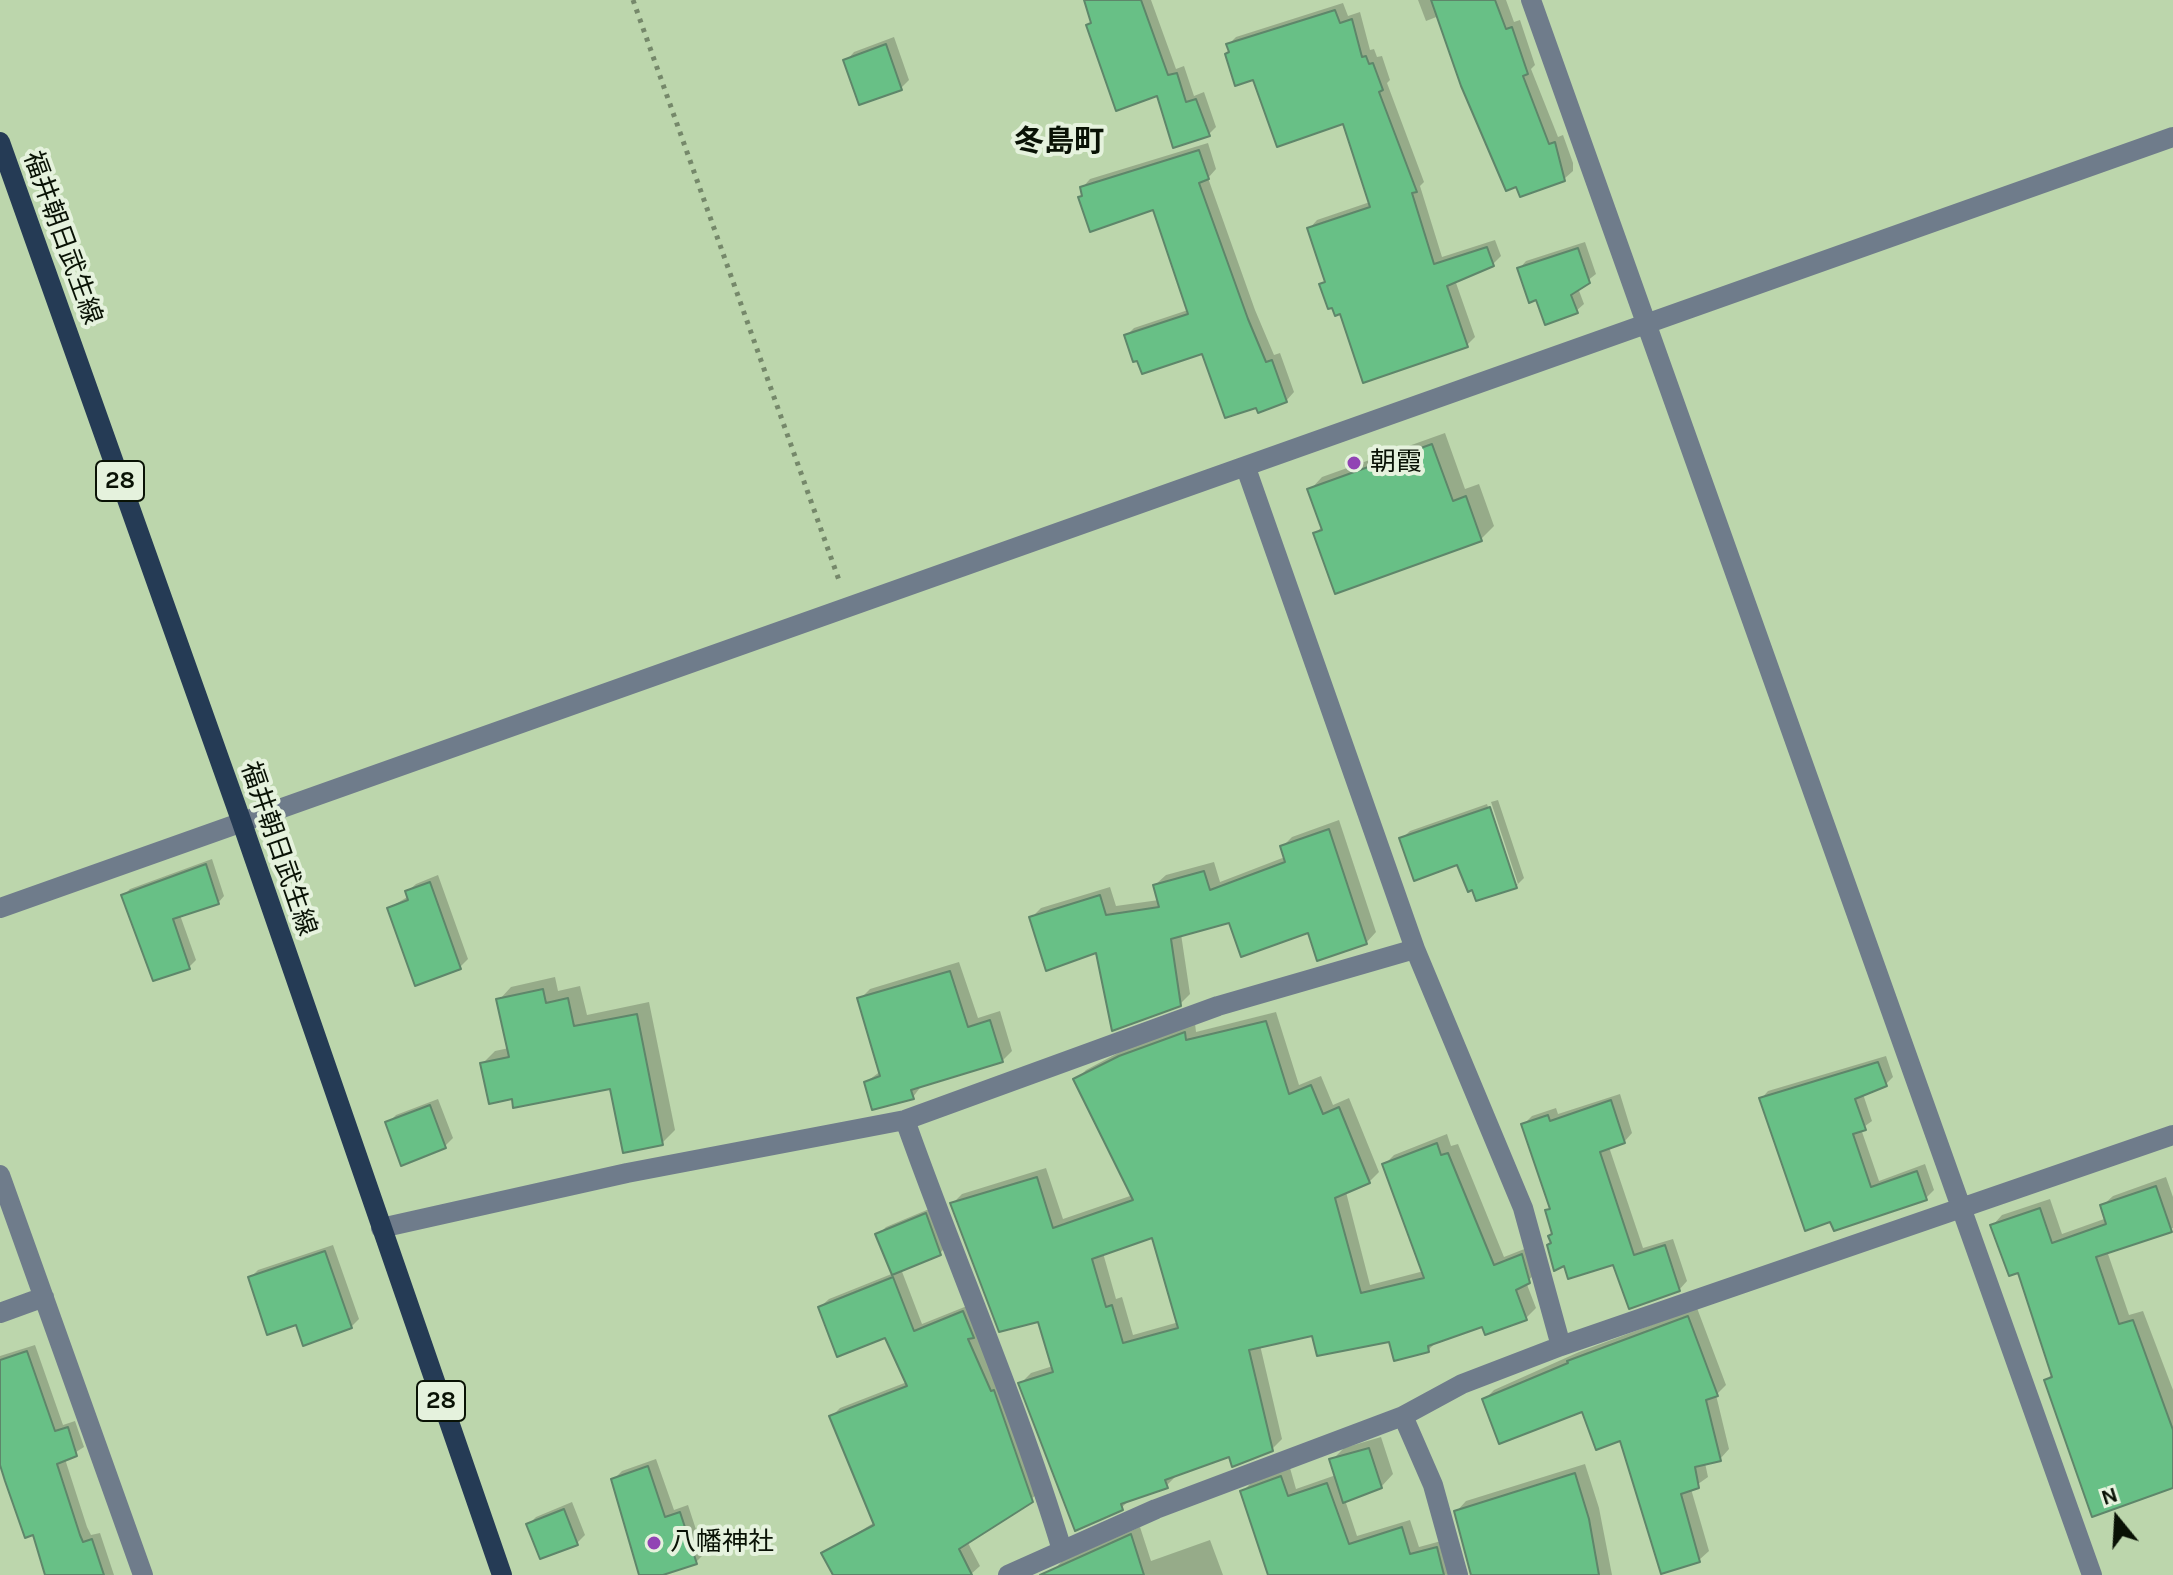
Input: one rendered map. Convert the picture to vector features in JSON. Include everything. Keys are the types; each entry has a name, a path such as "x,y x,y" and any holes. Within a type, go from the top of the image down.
{"main road":[{"name":"福井朝日武生線","path":"0,142 241,820 502,1575"}],"street":[{"path":"1531,0 2092,1575"},
{"path":"0,908 2173,137"},
{"path":"1246,468 1415,949 1523,1208 1561,1346"},
{"path":"381,1228 627,1173 905,1120 1218,1006 1415,949"},
{"path":"905,1120 947,1237 1031,1448 1062,1550"},
{"path":"1008,1575 1156,1509 1403,1416 1462,1384 1561,1346 2173,1135"},
{"path":"0,1175 143,1575"},
{"path":"0,1313 44,1297"},
{"path":"1403,1416 1433,1485 1458,1575"}],"path":[{"path":"633,0 851,606"}],"building":[{"path":"1084,0 1141,0 1168,75 1177,73 1186,102 1196,99 1210,136 1173,148 1157,96 1116,111 1086,25 1091,23"},
{"path":"1431,0 1495,0 1506,29 1512,27 1528,74 1523,76 1549,144 1555,142 1565,181 1520,197 1516,187 1506,191 1461,86"},
{"path":"1335,10 1340,23 1352,19 1362,57 1366,56 1369,64 1373,63 1383,90 1379,92 1417,192 1412,193 1434,264 1487,247 1494,266 1447,286 1468,347 1363,383 1340,314 1335,316 1332,308 1328,309 1319,284 1325,282 1307,228 1370,207 1343,124 1277,147 1253,80 1235,86 1225,54 1229,52 1226,44"},
{"path":"886,44 902,90 859,105 843,60"},
{"path":"1199,150 1209,179 1199,183 1248,319 1266,362 1272,360 1287,402 1258,413 1256,408 1225,418 1202,354 1142,374 1137,361 1133,362 1124,335 1188,314 1153,210 1090,232 1078,197 1082,196 1080,187"},
{"path":"1578,248 1590,283 1571,295 1578,313 1545,325 1536,300 1529,303 1517,268"},
{"path":"1432,444 1453,501 1466,496 1482,541 1335,594 1313,533 1322,530 1307,489"},
{"path":"1490,807 1517,888 1476,901 1472,890 1468,892 1457,865 1414,881 1399,838"},
{"path":"1329,829 1367,944 1317,961 1308,933 1241,957 1229,923 1171,939 1181,1006 1112,1031 1096,953 1046,971 1029,917 1100,895 1106,915 1159,907 1153,885 1204,871 1210,890 1285,862 1280,846"},
{"path":"206,864 219,904 173,919 190,969 153,981 121,895"},
{"path":"430,882 461,969 415,986 387,908 408,900 405,891"},
{"path":"950,971 968,1027 990,1020 1003,1062 911,1090 914,1099 872,1110 864,1082 880,1076 857,998"},
{"path":"543,989 546,1003 568,998 574,1026 637,1014 663,1145 623,1153 610,1089 513,1108 512,1099 489,1104 480,1063 509,1057 496,999"},
{"path":"1266,1021 1289,1094 1311,1085 1323,1114 1339,1107 1370,1183 1335,1198 1361,1293 1424,1278 1382,1164 1437,1143 1441,1155 1448,1153 1494,1265 1522,1254 1530,1283 1516,1290 1527,1320 1485,1335 1482,1327 1428,1346 1429,1352 1394,1361 1389,1342 1317,1356 1312,1336 1249,1350 1273,1451 1232,1467 1229,1457 1165,1480 1168,1488 1121,1504 1123,1510 1075,1531 1018,1383 1053,1372 1038,1322 999,1332 950,1203 1037,1177 1053,1228 1133,1200 1073,1079 1119,1056 1185,1032 1186,1040","holes":["1152,1238 1178,1328 1123,1343 1112,1305 1106,1307 1092,1259"]},
{"path":"1878,1062 1887,1086 1855,1099 1866,1130 1853,1134 1871,1187 1917,1171 1927,1200 1834,1231 1830,1222 1805,1231 1759,1098"},
{"path":"1611,1100 1625,1143 1600,1152 1634,1255 1665,1245 1680,1291 1629,1309 1613,1265 1568,1279 1564,1266 1554,1271 1547,1245 1551,1243 1548,1236 1552,1234 1545,1210 1550,1209 1521,1124 1548,1115 1550,1121"},
{"path":"430,1105 446,1148 401,1166 385,1122"},
{"path":"2156,1186 2172,1232 2096,1257 2119,1324 2133,1320 2173,1430 2173,1488 2092,1517 2044,1380 2052,1377 2018,1273 2009,1276 1990,1225 2040,1208 2052,1243 2106,1224 2100,1205"},
{"path":"926,1213 941,1255 892,1275 875,1234"},
{"path":"325,1251 352,1328 303,1346 296,1325 267,1335 248,1277"},
{"path":"893,1277 914,1331 963,1311 974,1338 968,1339 991,1391 994,1390 1033,1502 959,1549 972,1575 833,1575 821,1553 874,1525 829,1416 907,1386 885,1338 837,1357 818,1307"},
{"path":"1688,1316 1718,1396 1706,1400 1721,1461 1695,1467 1699,1488 1681,1494 1700,1562 1661,1574 1620,1441 1596,1450 1582,1412 1499,1444 1482,1399 1567,1361"},
{"path":"27,1351 55,1431 68,1427 77,1456 57,1464 80,1535 83,1542 92,1539 104,1575 45,1575 33,1535 25,1538 5,1481 0,1465 0,1360"},
{"path":"1369,1448 1382,1488 1343,1503 1329,1459"},
{"path":"648,1466 665,1517 680,1512 697,1564 663,1575 639,1575 611,1479"},
{"path":"1575,1473 1589,1519 1599,1575 1471,1575 1454,1511"},
{"path":"1281,1476 1288,1496 1327,1483 1349,1544 1402,1527 1410,1554 1437,1547 1444,1575 1268,1575 1240,1491"},
{"path":"564,1509 578,1545 540,1559 526,1524"},
{"path":"1131,1534 1144,1575 1040,1575"}],"place":[{"name":"朝霞","path":"1354,463"},
{"name":"八幡神社","path":"654,1543"}],"district":[{"name":"冬島町","path":"1059,142"}]}
